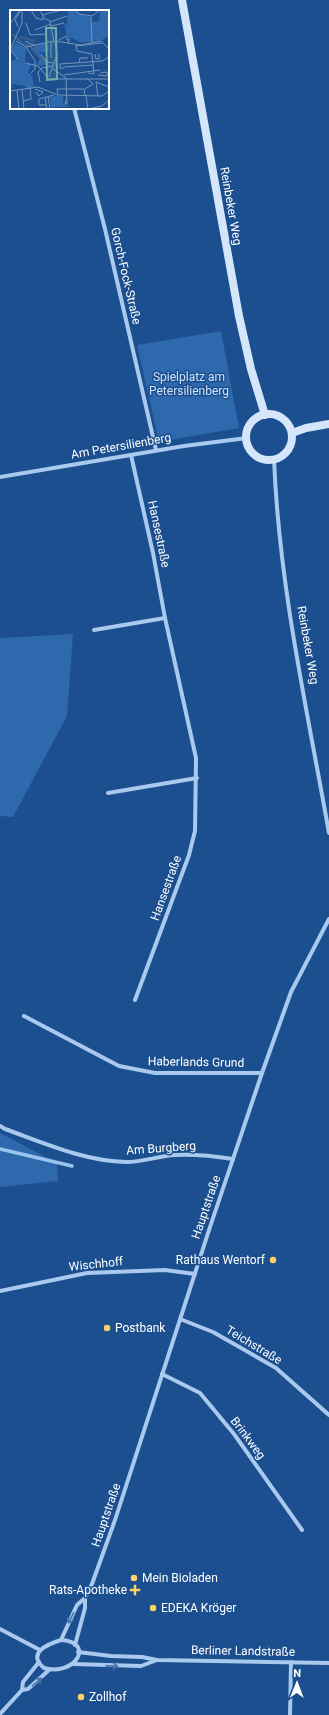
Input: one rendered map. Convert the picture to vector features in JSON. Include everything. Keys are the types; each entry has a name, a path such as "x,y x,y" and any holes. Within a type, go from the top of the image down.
{"main road":[{"name":"Reinbeker Weg","path":"182,0 239,316 251,369 265,415"},
{"path":"272,414 285,420 292,433 290,447 281,457 274,459 261,458 256,455 251,450 246,438 249,426 253,421 265,415 272,414"},
{"path":"292,433 306,428 329,424"}],"street":[{"name":"Gorch-Fock-Straße","path":"74,109 105,229 156,450"},
{"name":"Am Petersilienberg","path":"0,477 156,450 246,438"},
{"name":"Hansestraße","path":"131,454 196,758 197,778 195,831 189,855 135,1000"},
{"name":"Reinbeker Weg","path":"274,459 280,552 313,753 327,812 329,833"},
{"path":"94,630 165,618"},
{"path":"108,793 197,778"},
{"name":"Hauptstraße","path":"75,1644 85,1608 85,1598 115,1520 262,1073 291,992 329,919"},
{"name":"Haberlands Grund","path":"24,1016 119,1066 155,1073 262,1073"},
{"name":"Am Burgberg","path":"0,1126 64,1151 99,1159 127,1162 175,1155 215,1156 233,1159"},
{"name":"Wischhoff","path":"0,1291 87,1273 165,1270 195,1274"},
{"name":"Teichstraße","path":"180,1319 213,1332 276,1368 329,1415"},
{"name":"Brinkweg","path":"162,1374 200,1393 234,1434 302,1530"},
{"name":"Hauptstraße","path":"61,1640 77,1605 85,1598"},
{"path":"0,1629 40,1650"},
{"path":"61,1640 75,1644 78,1652 77,1661 73,1664 55,1670 49,1670 44,1668 39,1662 38,1656 40,1650 50,1644 61,1640"},
{"name":"Berliner Landstraße","path":"78,1652 111,1656 142,1656 157,1660 329,1663"},
{"name":"Berliner Landstraße","path":"73,1664 141,1666 157,1660"},
{"path":"0,1714 22,1690 23,1682 39,1662"},
{"path":"290,1715 291,1662"},
{"path":"22,1690 28,1689 49,1670"}],"green space":[{"name":"Spielplatz am Petersilienberg","path":"221,331 239,428 159,442 137,345"},
{"path":"73,634 67,716 13,817 0,816 0,638"},
{"path":"0,1133 57,1163 58,1181 0,1187"}],"waterway":[{"path":"0,1149 72,1166"}],"place":[{"name":"Rathaus Wentorf","path":"273,1260"},
{"name":"Postbank","path":"107,1328"},
{"name":"Mein Bioladen","path":"134,1578"},
{"name":"Rats-Apotheke","path":"135,1590"},
{"name":"EDEKA Kröger","path":"153,1608"},
{"name":"Zollhof","path":"81,1697"}]}
